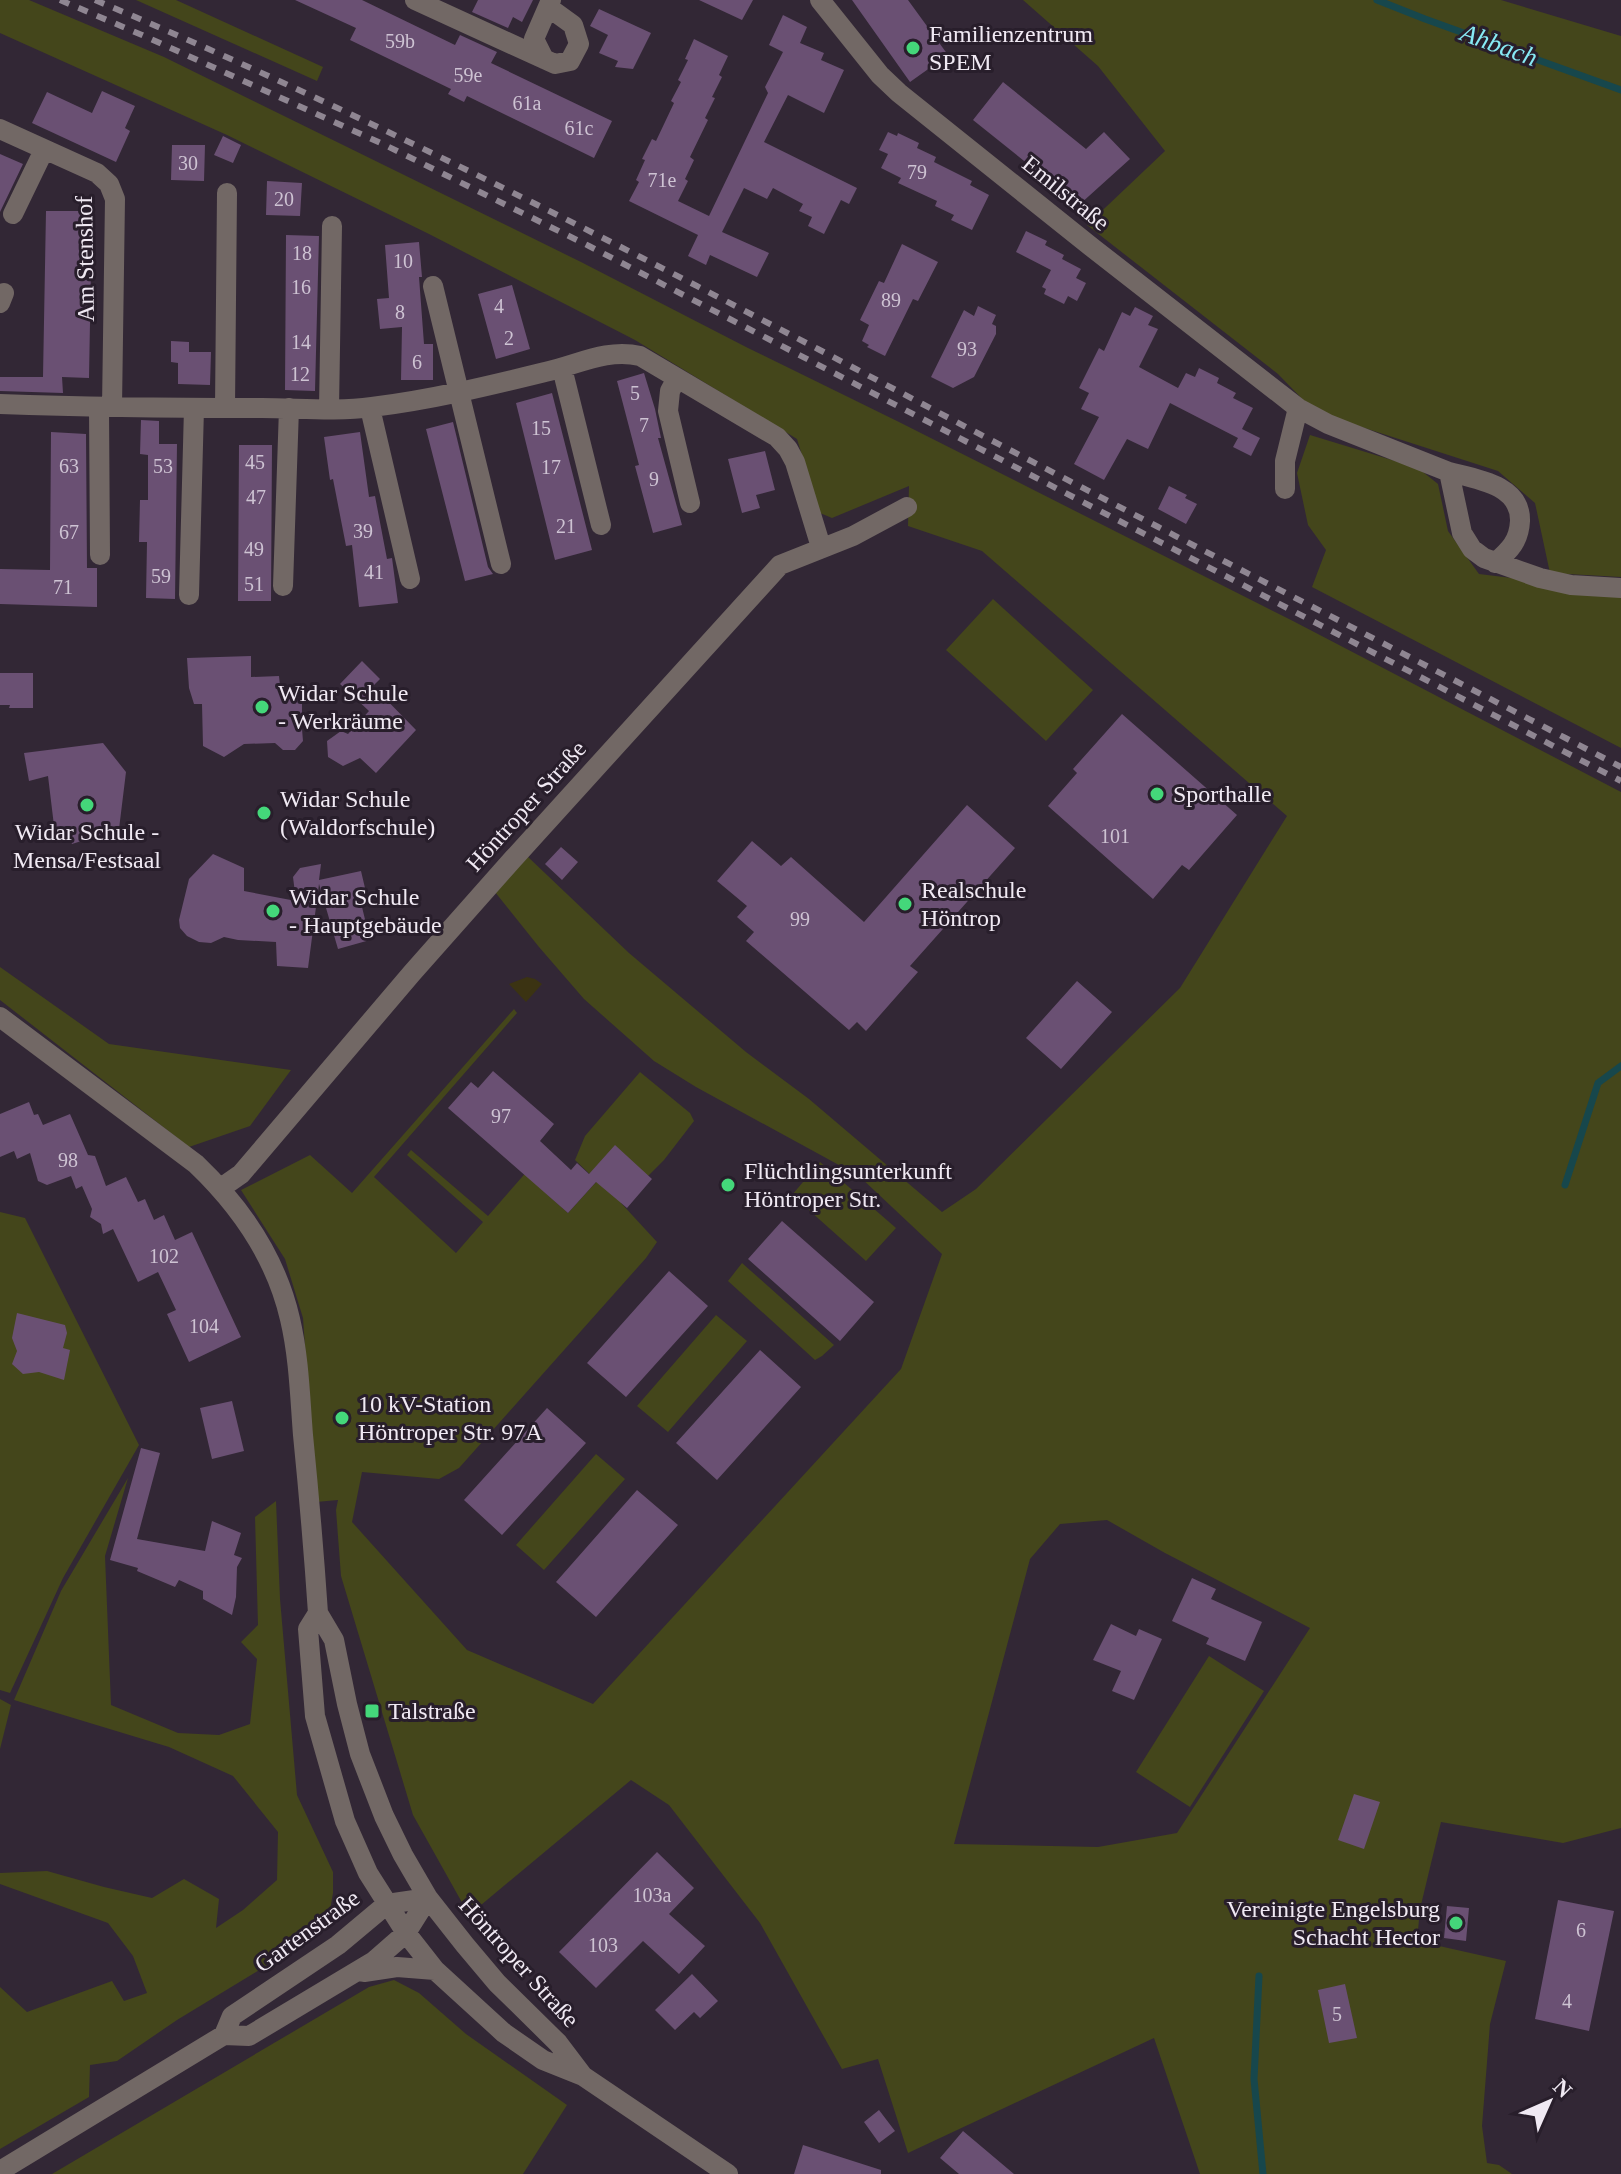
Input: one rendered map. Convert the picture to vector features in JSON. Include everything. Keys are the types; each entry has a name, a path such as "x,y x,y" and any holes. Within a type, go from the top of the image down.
{"street":[{"path":"415,0 544,59 555,64 570,61 579,44 573,25 550,3 534,39 544,59"},
{"name":"Emilstraße","path":"820,0 880,75 899,93 1298,408 1328,424 1449,472 1496,485 1512,496 1520,512 1519,532 1513,547 1495,563"},
{"name":"Am Stenshof","path":"0,129 97,173 109,184 115,199 100,555"},
{"path":"13,214 44,150"},
{"path":"225,408 227,193"},
{"path":"329,409 332,226"},
{"path":"433,286 501,564"},
{"path":"0,404 106,408 370,408 459,392 562,368 610,353 625,352 640,356 777,437 788,449 801,478 821,547"},
{"path":"562,368 601,525"},
{"path":"677,378 670,391 668,411 690,503"},
{"path":"189,595 194,408"},
{"path":"283,586 289,408"},
{"path":"370,408 410,579"},
{"path":"1285,489 1285,461 1298,408"},
{"path":"1449,472 1462,533 1472,549 1484,558 1540,578 1571,585 1621,588"},
{"name":"Höntroper Straße","path":"221,1188 241,1174 412,973 780,565 853,536 907,507"},
{"name":"Höntroper Straße","path":"0,1017 180,1151 221,1188 252,1228 270,1262 290,1318 318,1613 334,1640 360,1754 384,1816 428,1898 489,1974 558,2043 583,2076"},
{"name":"Höntroper Straße","path":"318,1613 308,1629 315,1716 345,1821 368,1873 406,1933 435,1970 504,2033 543,2060 583,2076 706,2168 728,2174"},
{"name":"Gartenstraße","path":"224,2035 232,2016 338,1945 387,1904 428,1898"},
{"name":"Gartenstraße","path":"0,2171 224,2035 249,2036 356,1973 406,1933 428,1898"},
{"name":"Gartenstraße","path":"356,1973 397,1967 435,1970"}],"green space":[{"path":"0,0 29,0 164,57 899,422 1293,621 1621,792 1621,1828 1563,1843 1441,1822 1420,1909 1417,1941 1506,1961 1490,2024 1482,2126 1487,2163 1499,2165 1512,2174 1200,2174 1154,2038 908,2153 878,2059 842,2069 760,1923 669,1805 631,1780 469,1915 413,1815 341,1576 338,1500 316,1502 303,1318 285,1259 241,1190 310,1155 352,1193 514,1009 517,1013 374,1177 456,1253 483,1222 407,1155 411,1150 488,1216 536,1161 548,1195 568,1213 597,1181 575,1160 585,1136 640,1072 690,1113 694,1121 664,1160 621,1203 657,1242 646,1258 459,1468 439,1479 362,1472 352,1522 467,1650 593,1704 901,1369 942,1254 859,1176 654,1061 584,999 495,892 527,856 629,953 942,1212 976,1189 1180,988 1287,816 982,551 908,526 909,486 832,518 820,513 797,439 635,340 227,135 0,33","holes":["1107,1520 1310,1628 1177,1833 1098,1847 954,1844 1030,1559 1060,1524"]},
{"path":"136,0 176,0 323,67 317,81"},
{"path":"1023,0 1501,0 1621,36 1621,577 1550,573 1535,503 1498,471 1315,412 1278,374 1087,225 1165,151 1098,66"},
{"path":"1310,435 1418,468 1438,484 1448,531 1479,574 1621,591 1621,748 1312,587 1326,550 1308,525 1297,473"},
{"path":"993,599 1093,690 1046,741 946,650"},
{"path":"0,967 109,1044 291,1070 250,1126 189,1147 0,1000"},
{"path":"820,1162 896,1228 866,1261 792,1195"},
{"path":"0,1212 25,1218 139,1445 63,1578 10,1693 0,1690"},
{"path":"742,1263 834,1345 815,1360 728,1281"},
{"path":"716,1315 747,1341 668,1432 637,1406"},
{"path":"596,1454 625,1479 544,1570 516,1545"},
{"path":"128,1478 105,1556 111,1705 178,1733 219,1735 250,1724 257,1659 241,1642 258,1625 255,1517 276,1501 280,1599 297,1795 333,1872 330,1910 317,1934 297,1947 177,2020 117,2061 90,2065 89,2097 0,2149 0,1987 27,2012 112,1981 124,2001 147,1993 133,1956 108,1923 0,1884 0,1873 47,1871 152,1898 184,1879 219,1899 216,1928 243,1910 277,1880 278,1832 233,1776 169,1747 14,1700 61,1591"},
{"path":"1209,1656 1264,1691 1190,1807 1136,1772"},
{"path":"0,1699 11,1705 0,1749"},
{"path":"394,1980 419,1993 466,2034 567,2105 523,2174 52,2174 369,1987"}],"sand":[{"path":"527,977 542,984 526,1002 509,984"}],"building":[{"path":"295,0 362,0 455,45 460,35 497,52 491,63 612,121 594,158 467,96 464,102 448,94 451,89 350,40 356,28"},
{"path":"478,0 533,0 522,22 513,17 508,28 472,12"},
{"path":"699,0 753,0 742,20"},
{"path":"852,0 908,0 948,55 910,82"},
{"path":"599,9 651,33 633,69 615,67 618,61 599,53 608,35 590,26"},
{"path":"783,15 807,27 800,43 824,53 821,60 844,70 824,113 788,95 764,142 857,188 849,204 841,200 824,234 808,226 812,217 799,211 803,204 773,188 767,199 744,188 722,232 769,253 757,277 710,255 706,265 688,256 698,235 629,201 639,182 636,180 645,160 642,159 652,139 656,141 674,103 671,101 681,82 678,80 694,39 728,56 712,97 715,98 705,118 708,120 690,157 694,160 678,201 709,216 768,93 765,87 783,52 769,45"},
{"path":"1003,82 1086,149 1104,132 1130,159 1079,205 973,120"},
{"path":"102,91 135,106 125,128 130,131 116,162 32,123 47,92 92,113"},
{"path":"888,132 897,136 898,133 919,143 917,148 936,157 934,162 972,181 970,185 989,195 972,230 951,220 954,215 935,206 937,201 898,183 901,178 881,168 888,154 879,150"},
{"path":"223,136 241,145 233,163 214,155"},
{"path":"172,145 205,145 204,181 171,180"},
{"path":"0,154 23,164 0,212"},
{"path":"267,181 302,183 300,216 266,215"},
{"path":"46,211 92,211 89,378 62,377 63,393 0,391 0,377 43,377"},
{"path":"1026,231 1047,241 1045,245 1064,255 1062,259 1081,269 1076,278 1086,283 1077,301 1068,296 1064,304 1044,294 1046,289 1042,287 1051,270 1016,252"},
{"path":"286,235 319,236 315,391 285,390"},
{"path":"419,242 424,344 433,344 433,380 401,380 402,327 380,329 377,299 389,298 385,245"},
{"path":"902,244 938,262 918,301 913,299 885,356 862,341 869,325 860,320 879,281 884,283"},
{"path":"512,285 530,349 496,359 478,294"},
{"path":"978,306 996,315 992,324 996,326 996,334 974,377 953,388 931,377 964,310 974,316"},
{"path":"1135,307 1153,316 1148,325 1158,329 1139,367 1178,388 1186,373 1195,377 1199,368 1219,378 1217,383 1236,393 1233,398 1253,408 1242,429 1260,438 1251,456 1233,447 1238,438 1170,403 1148,449 1127,439 1104,480 1074,464 1099,417 1081,409 1089,393 1079,388 1099,348 1104,351 1122,312 1130,316"},
{"path":"171,341 189,342 189,352 211,352 210,385 178,384 178,363 171,362"},
{"path":"644,373 682,525 653,533 617,381"},
{"path":"552,393 592,550 555,560 516,403"},
{"path":"141,420 159,421 159,444 177,444 175,599 146,598 147,542 139,542 140,500 148,500 148,455 140,454"},
{"path":"453,422 488,567 493,574 465,581 426,429"},
{"path":"51,432 86,434 87,568 97,568 97,607 0,604 0,569 50,570"},
{"path":"360,432 369,497 375,496 387,559 392,558 398,603 359,607 352,545 346,546 333,479 330,480 324,437"},
{"path":"239,445 272,445 271,601 238,601"},
{"path":"765,451 775,490 756,495 760,508 742,513 728,459"},
{"path":"1169,486 1197,504 1186,524 1158,509"},
{"name":"Widar Schule - Werkräume","path":"251,656 251,677 279,676 281,695 293,694 302,702 302,714 294,722 302,729 303,741 295,750 283,750 275,743 244,744 224,757 203,746 202,704 194,704 189,688 187,658"},
{"path":"362,661 380,679 373,686 416,730 376,773 360,758 343,766 328,757 327,741 341,731 348,734 369,711 340,684"},
{"path":"0,673 33,673 33,708 0,705"},
{"name":"Sporthalle","path":"1122,714 1237,815 1189,870 1182,865 1153,899 1048,806 1077,773 1073,769"},
{"name":"Widar Schule - Mensa/Festsaal","path":"103,743 126,772 119,829 72,844 68,833 55,834 48,776 29,781 24,753"},
{"path":"967,805 1015,848 910,966 918,972 866,1031 857,1022 849,1030 746,941 754,932 737,917 747,906 717,881 752,841 781,866 791,857 864,922"},
{"path":"561,847 578,862 562,880 545,864"},
{"name":"Widar Schule - Hauptgebäude","path":"213,854 244,868 244,891 296,901 293,877 300,868 321,864 319,880 361,871 369,905 362,907 370,940 338,949 319,884 308,968 277,966 276,942 224,937 211,943 187,936 180,928 179,920 189,879"},
{"path":"1077,981 1112,1012 1061,1069 1026,1038"},
{"path":"493,1071 554,1124 540,1141 571,1170 577,1163 589,1174 615,1145 652,1179 627,1208 596,1182 568,1213 448,1108 471,1082 478,1088"},
{"path":"29,1102 34,1115 38,1114 43,1125 70,1114 88,1155 95,1156 106,1186 126,1177 138,1202 145,1199 154,1220 164,1215 175,1240 192,1232 241,1337 189,1362 167,1314 176,1310 158,1272 138,1282 113,1229 103,1234 101,1224 90,1217 92,1209 82,1186 76,1189 71,1176 47,1185 38,1181 30,1153 17,1159 14,1151 0,1157 0,1114"},
{"path":"782,1221 874,1302 840,1341 748,1259"},
{"path":"669,1271 708,1306 626,1397 587,1363"},
{"path":"17,1313 65,1325 67,1333 63,1348 70,1350 64,1380 39,1372 23,1374 12,1364 17,1351 12,1338"},
{"path":"760,1350 801,1387 717,1480 676,1443"},
{"path":"232,1401 244,1451 212,1459 200,1408"},
{"path":"547,1408 586,1443 502,1535 464,1500"},
{"path":"141,1448 160,1453 137,1539 205,1551 212,1521 241,1533 234,1555 242,1558 237,1567 232,1615 203,1599 203,1591 179,1580 175,1587 137,1571 138,1568 110,1560"},
{"path":"637,1490 678,1525 596,1617 556,1582"},
{"path":"1192,1578 1216,1589 1211,1599 1262,1622 1245,1661 1206,1644 1209,1638 1172,1621"},
{"path":"1111,1624 1136,1636 1139,1629 1162,1639 1134,1700 1112,1691 1121,1671 1093,1660"},
{"path":"1354,1794 1380,1802 1364,1849 1338,1840"},
{"path":"657,1852 694,1888 669,1914 705,1946 679,1974 643,1941 596,1988 559,1952"},
{"path":"1558,1900 1614,1911 1589,2031 1535,2019"},
{"name":"Vereinigte Engelsburg Schacht Hector","path":"1447,1906 1469,1908 1466,1941 1444,1938"},
{"path":"692,1974 718,2001 700,2018 694,2012 675,2030 655,2010"},
{"path":"1345,1984 1357,2038 1329,2043 1318,1990"},
{"path":"879,2110 895,2131 879,2143 864,2122"},
{"path":"963,2131 1014,2174 959,2174 940,2158"},
{"path":"803,2145 881,2170 881,2174 794,2174"}],"waterway":[{"name":"Ahbach","path":"1377,0 1621,90"},
{"path":"1565,1185 1598,1083 1621,1066"},
{"path":"1259,1976 1254,2079 1263,2174"}],"railway":[{"path":"60,0 385,145 589,246 1621,781"},
{"path":"95,0 317,98 535,204 1621,767"}],"place":[{"name":"Familienzentrum SPEM","path":"913,48"},
{"name":"Widar Schule - Werkräume","path":"262,707"},
{"name":"Sporthalle","path":"1157,794"},
{"name":"Widar Schule - Mensa/Festsaal","path":"87,805"},
{"name":"Widar Schule (Waldorfschule)","path":"264,813"},
{"name":"Realschule Höntrop","path":"905,904"},
{"name":"Widar Schule - Hauptgebäude","path":"273,911"},
{"name":"Flüchtlingsunterkunft Höntroper Str.","path":"728,1185"},
{"name":"10 kV-Station Höntroper Str. 97A","path":"342,1418"},
{"name":"Talstraße","path":"372,1711"},
{"name":"Vereinigte Engelsburg Schacht Hector","path":"1456,1923"}]}
